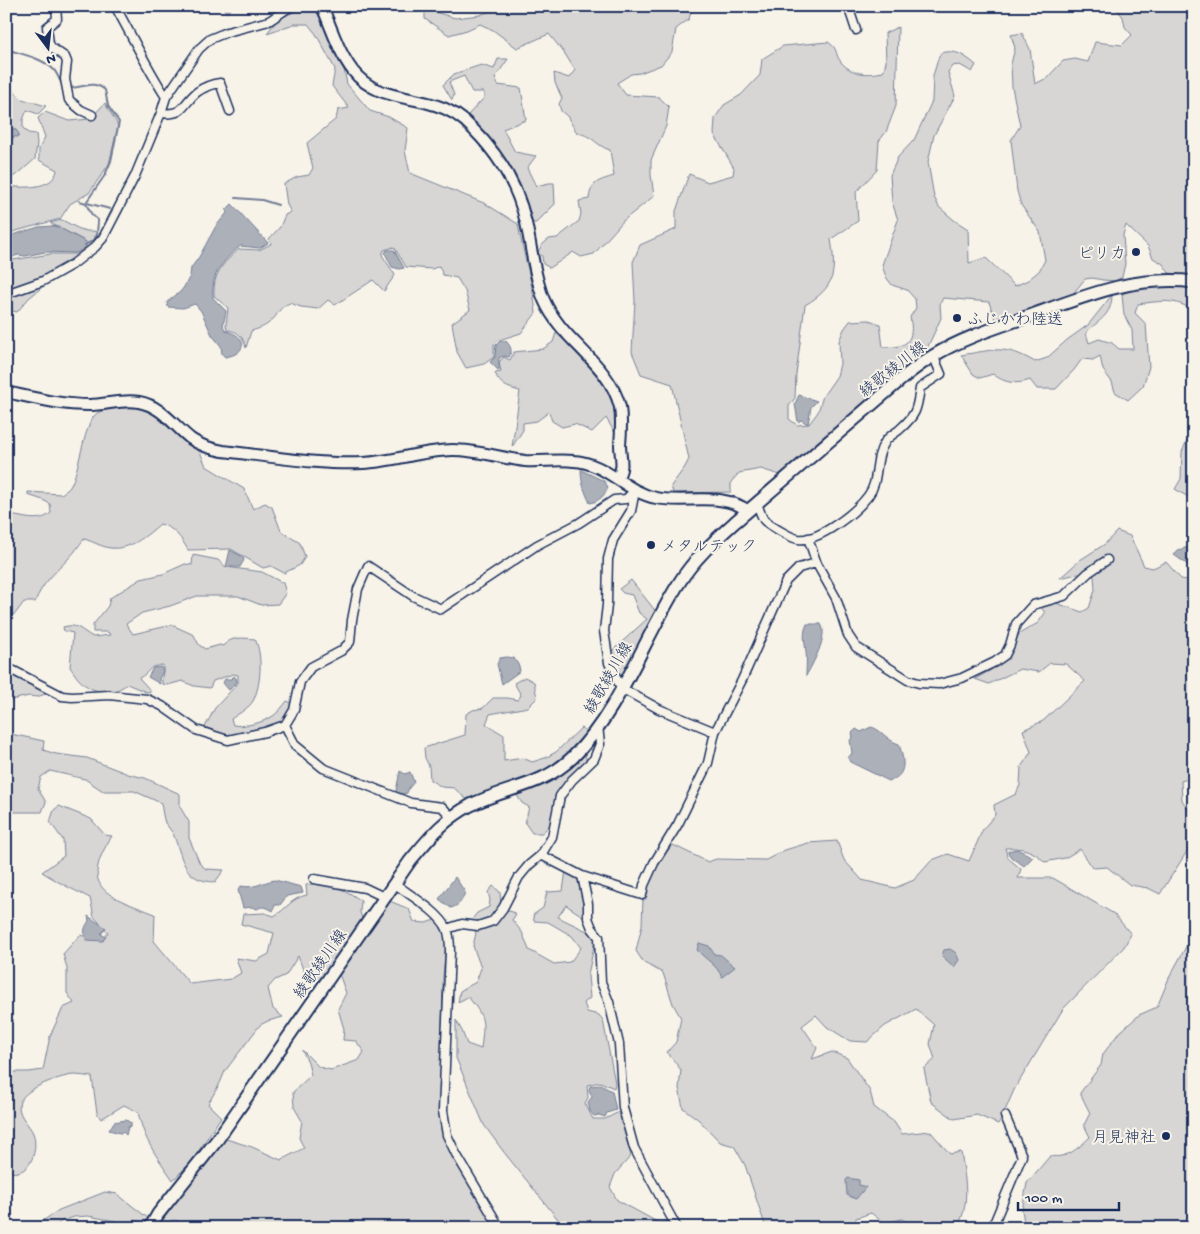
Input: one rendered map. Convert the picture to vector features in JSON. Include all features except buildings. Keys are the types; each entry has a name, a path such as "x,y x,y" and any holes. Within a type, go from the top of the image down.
{"main road":[{"name":"綾歌綾川線","path":"150,1228 158,1214 217,1140 384,897 428,840 441,825 473,805 496,795 534,783 555,772 572,758 598,726 621,688 678,583 708,547 905,376 933,355 974,336 1115,287 1148,281 1179,280 1194,282"}],"street":[{"path":"56,6 57,19 47,27 49,44 65,56 67,68 66,88 70,100 81,110 92,115"},
{"path":"115,6 154,79 166,97"},
{"path":"6,294 43,281 73,264 103,238 135,176 166,97 199,49 210,39 227,32 269,21 291,6"},
{"path":"322,6 343,55 353,71 363,81 376,89 392,95 448,110 473,128 503,167 522,206 536,275 546,304 557,323 569,338 602,371 618,400 621,418 620,448 622,457 621,470 617,478"},
{"path":"848,6 856,30"},
{"path":"161,113 171,114 178,112 196,93 220,82 230,111"},
{"path":"6,392 70,404 91,405 125,401 139,402 159,410 192,439 211,449 223,451 363,464 451,450 465,450 526,461 574,460 593,464 635,490 659,499 730,502 753,507 764,520 791,537 800,540 821,533 839,523 869,496 874,485 878,457 886,440 898,431 918,409 920,388 941,374 933,355"},
{"path":"635,490 631,511 613,540 608,559 607,605 604,631 609,664 621,688 659,709 715,732"},
{"path":"6,668 62,696 110,695 147,699 162,706 196,730 228,740 265,732 285,725 294,710 300,682 311,667 341,651 350,642 358,589 368,566 414,596 441,609 537,546 579,523 614,500 626,499 635,490"},
{"path":"808,538 816,563 836,598 848,635 856,647 908,680 919,683 939,684 962,678 995,662 1005,655 1016,624 1033,605 1064,596 1088,573 1107,560"},
{"path":"541,854 582,876 642,895 644,885 654,863 678,824 708,763 715,732 742,680 786,581 799,568 816,563"},
{"path":"285,725 295,745 323,768 411,803 442,807 452,817"},
{"path":"447,929 462,924 478,926 494,921 503,908 519,876 541,854 552,837 560,796 572,780 594,759 600,744 598,726"},
{"path":"582,876 588,904 588,918 592,928 599,937 601,982 609,1002 619,1044 623,1108 634,1148 677,1228"},
{"path":"314,879 365,888 384,897"},
{"path":"394,883 443,921 447,929 450,952 443,1111 448,1135 456,1154 500,1228"},
{"path":"992,1228 1022,1156 1005,1116"}],"shaded area":[{"path":"503,6 690,6 692,8 689,19 676,29 672,52 661,65 640,73 631,74 617,83 626,95 659,97 669,107 666,126 651,160 654,196 624,220 594,254 581,257 573,252 550,268 543,264 542,256 537,253 549,239 557,238 579,221 581,214 579,201 589,199 596,183 614,176 610,150 587,136 577,133 567,116 561,111 559,104 562,98 555,83 554,73 569,78 575,70 549,34 517,48 493,30 480,24 449,35 425,19 425,9 455,18 480,15"},
{"path":"1115,6 1194,6 1194,277 1169,273 1163,264 1153,258 1148,246 1126,225 1123,235 1125,264 1122,277 1115,281 1085,279 1071,296 996,322 989,302 943,298 940,304 941,318 924,355 783,476 761,469 739,473 731,482 731,492 673,493 671,486 689,459 672,384 641,374 632,352 635,301 633,262 640,245 676,229 676,211 689,174 708,182 733,175 734,168 714,134 715,118 724,105 741,95 760,75 762,59 783,46 828,42 834,47 841,62 855,72 871,74 883,72 886,62 885,33 898,27 896,106 886,132 879,141 877,170 856,192 858,221 831,239 833,270 828,285 823,292 805,305 796,374 795,398 789,406 789,419 797,425 809,424 818,412 823,396 837,376 840,364 839,341 850,321 869,320 880,324 883,347 898,346 910,337 910,317 916,308 915,299 907,290 892,285 886,277 882,265 898,220 892,202 890,175 898,157 914,140 932,101 933,76 941,53 956,53 964,56 976,65 972,72 960,65 952,66 948,72 955,96 934,135 928,162 934,197 939,207 968,229 969,263 986,258 1015,286 1028,280 1039,271 1045,260 1040,232 1021,205 1017,191 1011,140 1020,126 1012,87 1011,64 1015,48 1011,35 1022,33 1030,49 1035,84 1047,78 1063,61 1075,59 1088,62 1095,42 1122,45 1132,35 1125,27 1123,17"},
{"path":"303,8 315,10 329,32 344,69 347,84 370,111 389,117 408,128 405,151 410,173 486,204 518,224 536,313 521,333 499,340 494,344 494,357 484,364 466,368 457,352 452,323 470,310 465,291 457,278 443,275 439,266 432,269 406,267 394,247 384,250 382,255 395,275 384,291 373,280 335,305 328,300 318,309 301,307 290,303 283,307 268,324 251,331 246,348 240,335 227,330 228,308 214,296 215,281 220,269 239,249 259,250 271,244 269,239 280,227 285,215 291,212 287,205 284,184 297,177 309,175 313,168 307,143 336,119 338,110 349,108 332,86 335,69 316,34 308,24 294,24 267,33 278,19"},
{"path":"498,59 508,59 495,78 498,85 521,88 526,120 503,129 515,152 536,156 527,168 536,186 554,183 555,204 536,223 531,223 510,170 490,140 467,116 484,98 484,92 472,92 464,76 449,82 454,95 452,100 443,85 454,74 481,65 494,69"},
{"path":"6,88 11,89 22,99 46,106 38,114 27,110 23,120 23,128 28,133 36,134 35,159 18,174 6,180 6,136 14,138 16,130 6,127"},
{"path":"105,103 118,126 109,164 89,193 70,204 60,219 12,232 6,236 6,186 28,187 44,184 55,177 57,170 39,160 39,149 45,137 38,118 45,112 69,121 90,119"},
{"path":"6,127 16,130 19,134 18,137 6,136"},
{"path":"232,204 268,243 260,248 240,246 223,263 216,275 213,298 226,311 223,326 226,331 238,337 242,345 238,352 225,357 222,354 221,346 212,335 201,311 195,304 183,308 168,307 167,302 184,287 190,276 191,268 216,226 227,213 226,210"},
{"path":"62,220 82,230 95,231 96,233 90,245 50,223"},
{"path":"39,227 58,227 84,241 87,245 76,253 45,252 25,256 18,255 6,259 6,237"},
{"path":"87,248 86,251 29,298 17,312 9,310 6,312 6,261 51,254 77,254"},
{"path":"387,250 394,250 404,268 392,267 385,253"},
{"path":"1182,285 1194,287 1194,311 1174,302 1161,301 1138,304 1135,313 1146,324 1149,367 1143,386 1128,400 1115,392 1112,382 1103,370 1100,356 1093,360 1082,359 1056,389 1037,389 1030,380 1011,382 993,374 980,378 973,374 961,355 999,350 1024,356 1035,362 1047,358 1088,325 1112,295 1110,308 1107,313 1086,333 1089,343 1099,339 1112,343 1119,349 1133,349 1132,330 1124,315 1122,295 1129,289"},
{"path":"556,333 587,361 607,386 613,404 615,433 606,418 592,432 575,424 562,427 552,421 549,412 537,421 523,423 523,430 512,447 520,391 508,387 499,380 495,373 501,372 499,362 504,357 510,360 514,352 543,349 553,342"},
{"path":"500,341 506,341 511,350 509,357 499,358 499,371 490,362 495,357 496,345"},
{"path":"799,395 817,401 811,407 808,424 801,420 798,422 795,404"},
{"path":"134,407 149,412 169,423 200,452 206,466 244,489 253,509 265,503 272,507 281,531 300,543 305,557 300,565 284,573 271,566 263,568 231,549 188,550 174,531 160,524 138,541 125,547 110,548 84,539 71,556 45,583 35,602 24,602 15,614 6,616 6,514 35,519 51,513 50,504 28,495 28,492 61,494 67,490 74,479 86,434 94,416 107,409"},
{"path":"1187,440 1194,440 1194,506 1190,498 1175,489 1181,479 1182,452"},
{"path":"581,470 604,481 608,487 599,500 590,503 585,491"},
{"path":"1117,531 1130,536 1144,566 1153,568 1166,562 1181,579 1194,581 1194,777 1181,781 1182,800 1194,818 1194,832 1191,845 1160,894 1148,888 1130,885 1107,867 1093,868 1080,849 1065,858 1045,862 1027,850 1005,848 1008,858 1021,869 1018,878 1053,878 1114,914 1131,934 1124,947 1063,1009 1014,1090 998,1124 977,1115 954,1119 931,1102 924,1069 935,1059 930,1044 934,1025 916,1009 885,1026 867,1042 850,1041 827,1027 816,1015 802,1026 817,1048 812,1059 832,1052 847,1058 870,1091 874,1107 894,1122 902,1134 930,1131 950,1154 961,1152 966,1190 964,1209 957,1228 938,1223 918,1228 902,1219 884,1223 871,1213 856,1218 853,1228 766,1228 745,1165 734,1146 720,1142 699,1120 683,1108 679,1088 681,1070 667,1052 676,1042 681,1018 673,1004 663,973 644,963 636,951 642,925 643,899 657,862 673,845 708,862 716,859 766,860 785,850 808,843 837,841 844,860 862,880 895,888 914,880 932,860 948,854 969,861 983,829 995,815 994,805 1016,794 1020,785 1021,767 1031,752 1023,730 1043,721 1085,681 1066,664 1050,663 1039,672 1020,669 989,684 975,679 991,670 1008,654 1019,634 1038,623 1045,613 1041,607 1056,603 1082,612 1089,608 1095,590 1094,576 1077,574 1060,578 1080,560 1105,544"},
{"path":"1194,547 1194,569 1174,555 1178,550"},
{"path":"230,550 243,557 244,560 240,567 226,567"},
{"path":"193,555 218,560 226,567 262,572 283,583 286,593 278,604 261,605 238,596 197,596 170,606 142,613 126,624 133,634 172,625 194,635 199,645 205,649 223,646 233,639 255,639 260,662 256,695 249,706 231,719 233,725 254,724 273,716 287,701 294,704 287,717 279,724 236,736 222,734 205,727 215,708 238,683 238,675 233,674 213,681 210,688 194,686 182,681 168,685 162,684 163,665 151,668 139,678 151,691 146,692 127,684 117,690 106,692 95,690 85,685 70,667 73,633 64,631 63,627 72,626 79,628 93,637 110,635 108,632 93,632 93,625 108,606 110,598 141,579 163,574 185,564 192,565"},
{"path":"631,580 657,613 642,643 621,676 613,664 612,651 647,619 639,613 632,595 623,593 619,589"},
{"path":"807,624 821,624 823,636 819,650 806,676 804,635"},
{"path":"500,658 514,658 520,671 502,684 497,664"},
{"path":"161,667 163,671 159,679 160,684 148,677 153,668"},
{"path":"6,671 38,688 46,694 6,701"},
{"path":"234,676 237,682 229,690 223,683 225,679 231,679"},
{"path":"525,677 534,682 537,698 528,707 490,714 486,724 504,735 504,761 523,758 532,762 545,758 556,752 581,728 588,731 567,753 543,772 466,799 454,788 442,787 430,780 429,766 425,758 424,748 465,735 466,714 483,708 493,698 518,700 521,695 514,683"},
{"path":"871,727 899,744 903,761 902,771 889,781 850,762 848,758 852,753 850,740 853,737 852,733 856,729 861,732"},
{"path":"6,733 44,741 43,750 56,754 87,758 128,774 145,778 180,794 180,807 189,822 189,838 200,864 206,869 224,870 215,882 204,881 190,873 182,860 173,834 165,823 161,803 134,791 103,791 85,779 50,771 41,777 38,789 46,802 42,812 14,812 6,825"},
{"path":"596,737 595,749 589,750 585,757 589,761 566,780 555,797 555,814 552,823 542,833 532,833 525,823 529,807 522,803 516,794"},
{"path":"400,771 405,774 410,772 414,782 407,793 398,795 396,791"},
{"path":"59,806 91,819 105,835 112,836 97,868 98,880 103,888 112,896 155,914 154,941 190,984 231,979 241,973 236,958 256,961 269,954 274,933 241,924 243,914 265,913 274,916 293,901 307,895 306,885 313,884 335,887 361,901 360,912 363,921 318,982 304,972 298,956 286,975 275,980 268,988 273,1009 283,1017 260,1025 225,1071 208,1104 221,1117 192,1161 173,1180 148,1141 138,1112 124,1105 101,1119 97,1113 92,1077 75,1075 58,1078 41,1085 26,1094 21,1100 19,1110 33,1133 35,1144 33,1156 31,1162 23,1170 6,1172 6,1072 43,1070 50,1036 63,1008 74,1003 67,993 67,968 63,954 80,935 103,941 108,932 100,928 99,922 94,917 90,898 42,872 64,856 63,840 50,822 54,810"},
{"path":"1017,849 1033,857 1024,866 1009,854 1008,851"},
{"path":"566,870 578,879 584,907 584,917 566,905 558,917 591,933 595,941 588,975 590,998 584,1003 587,1012 599,1015 603,1020 615,1083 614,1088 600,1082 587,1085 588,1098 585,1103 593,1119 605,1119 619,1112 631,1156 615,1174 610,1187 617,1200 659,1223 671,1221 674,1228 565,1228 484,1125 456,1058 456,1020 467,1044 481,1049 483,1032 481,1016 474,1004 468,997 458,1002 460,991 476,982 481,968 473,946 476,933 469,923 477,913 489,907 488,892 493,886 500,892 501,906 516,914 512,920 522,932 529,950 554,964 570,962 581,948 572,936 548,922 534,921 533,915 543,908 547,892 563,891"},
{"path":"455,877 465,892 457,906 451,908 439,899"},
{"path":"275,880 301,887 303,893 287,896 280,905 275,905 273,911 263,907 257,909 252,907 243,908 238,890 241,886 255,886"},
{"path":"387,900 409,909 414,922 426,923 437,919 445,930 441,1080 444,1135 499,1228 190,1228 178,1221 172,1220 164,1228 157,1228 223,1138 252,1147 281,1160 304,1148 299,1138 302,1121 294,1107 293,1092 311,1075 308,1062 302,1050 319,1067 331,1070 359,1060 364,1052 356,1041 343,1040 344,1029 338,1009 346,993 338,971"},
{"path":"88,916 106,928 101,934 106,937 102,941 87,940 85,930 89,921"},
{"path":"1194,932 1194,1221 1187,1228 1025,1228 1022,1210 1027,1183 1050,1156 1067,1154 1077,1149 1090,1137 1084,1125 1090,1113 1080,1093 1101,1065 1103,1054 1118,1034 1139,1015 1157,1007 1169,978"},
{"path":"699,943 709,946 714,954 721,955 735,967 722,977 714,965 697,950"},
{"path":"950,949 956,953 959,960 954,967 942,956 944,950"},
{"path":"600,1085 612,1091 616,1110 607,1113 605,1117 594,1116 590,1111 588,1102 592,1097 589,1090 590,1086"},
{"path":"126,1120 131,1123 131,1126 128,1127 126,1135 123,1132 109,1130 114,1122"},
{"path":"848,1178 859,1180 859,1185 866,1187 856,1199 847,1195 846,1180"},
{"path":"105,1192 117,1194 149,1219 146,1224 135,1220 133,1224 135,1228 118,1228 116,1221 88,1216 74,1217 62,1221 53,1228 32,1228 59,1210"}],"waterway":[{"path":"6,49 44,62 55,72 64,87"},
{"path":"68,88 96,85 105,90 108,106 119,122 111,161 105,175 87,201"},
{"path":"236,198 262,200 278,205"},
{"path":"79,201 110,209"},
{"path":"85,245 94,240 97,235 98,220 92,215 86,204"}],"place":[{"name":"ピリカ","path":"1136,252"},
{"name":"ふじかわ陸送","path":"957,318"},
{"name":"メタルテック","path":"651,545"},
{"name":"月見神社","path":"1166,1136"}]}
